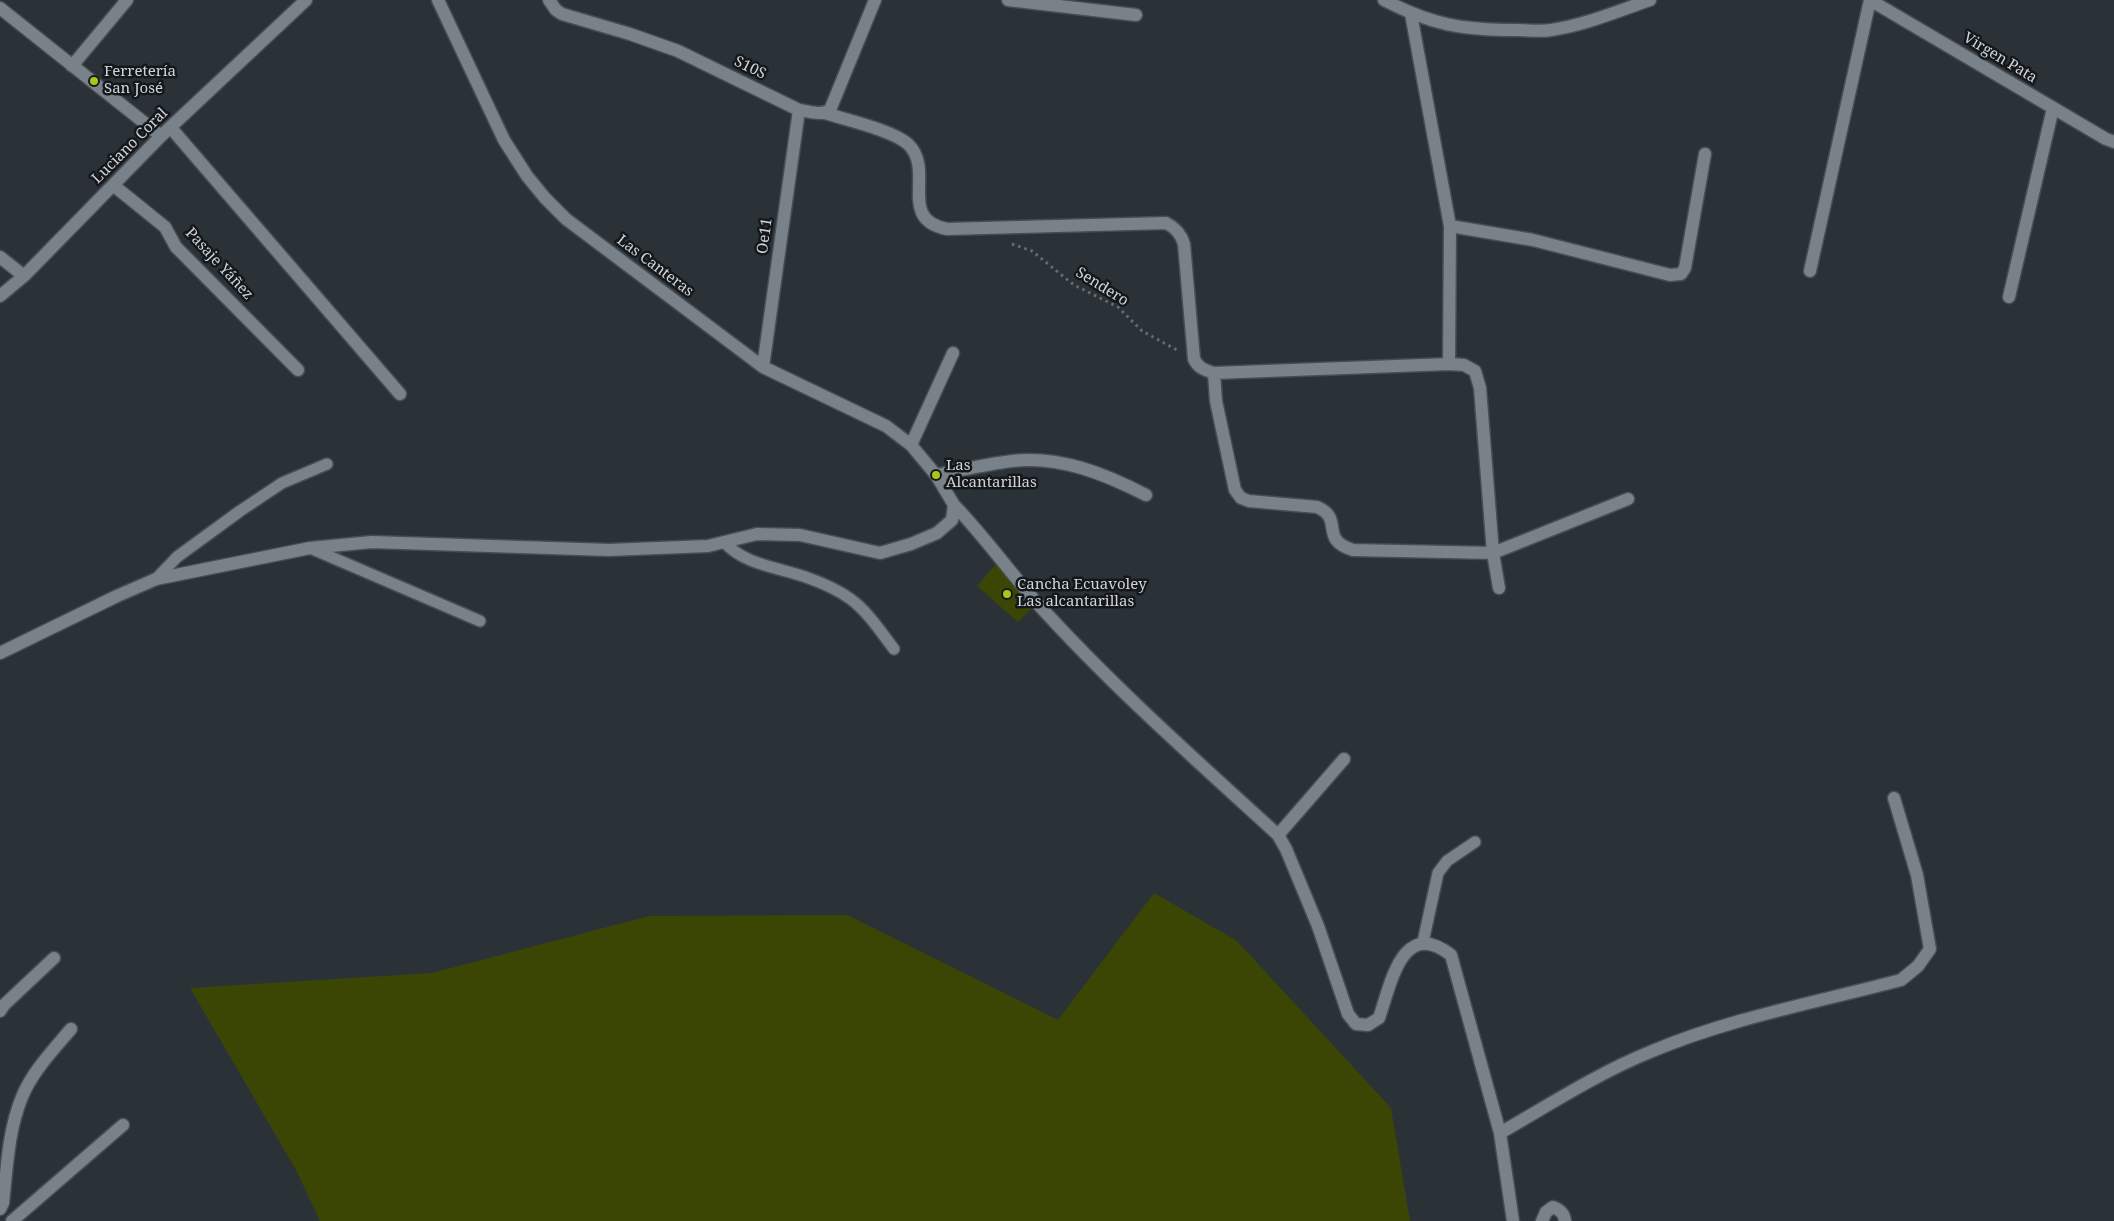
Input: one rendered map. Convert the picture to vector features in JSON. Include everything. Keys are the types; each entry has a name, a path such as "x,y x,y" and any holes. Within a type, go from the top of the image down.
{"street":[{"path":"72,66 127,0"},
{"name":"Luciano Coral","path":"0,296 24,276 166,132 306,0"},
{"name":"Las Canteras","path":"438,0 504,140 527,176 566,219 763,367 886,426 911,445 936,475 954,505 974,526 1037,603 1127,697 1278,835"},
{"name":"S10S","path":"549,0 556,10 562,14 630,34 678,51 799,110 825,113 894,135 908,145 917,159 920,168 918,203 920,211 931,224 939,228 1166,223 1172,226 1178,231 1184,244 1194,360"},
{"path":"825,113 830,110 875,0"},
{"path":"1008,0 1136,15"},
{"path":"1384,0 1410,14 1447,26 1484,30 1550,30 1599,17 1650,0"},
{"path":"1810,271 1870,0"},
{"name":"Virgen Pata","path":"1870,0 2106,140 2114,142"},
{"path":"0,8 72,66 166,132 400,394"},
{"path":"1410,14 1450,226 1449,364"},
{"path":"2009,297 2053,108"},
{"name":"Oe11","path":"763,367 799,110"},
{"path":"1450,226 1533,240 1670,275 1681,274 1686,268 1705,154"},
{"name":"Pasaje Yáñez","path":"113,185 165,227 176,247 298,370"},
{"path":"0,257 24,276"},
{"path":"911,445 953,353"},
{"path":"1194,360 1199,368 1214,373 1449,364 1464,364 1475,372 1480,388 1493,553 1499,588"},
{"path":"1214,373 1216,401 1235,490 1241,498 1249,501 1317,507 1327,511 1331,517 1334,537 1340,546 1353,550 1493,553 1628,499"},
{"path":"936,475 1013,461 1045,461 1061,463 1102,475 1146,495"},
{"path":"0,653 117,596 156,580 310,548 372,542 609,550 708,546 757,534 800,535 880,553 911,544 936,533 952,520 954,505"},
{"path":"1344,759 1278,835 1286,849 1318,926 1348,1014 1356,1024 1368,1025 1379,1018 1395,972 1407,950 1423,942 1439,946 1451,954 1500,1133 1513,1221"},
{"path":"1500,1133 1595,1079 1650,1052 1727,1025 1901,980 1918,966 1930,948 1917,876 1894,798"},
{"path":"0,1011 54,958"},
{"path":"0,1209 3,1203 10,1134 22,1097 42,1063 71,1029"},
{"path":"12,1221 123,1125"},
{"path":"1542,1221 1546,1212 1553,1207 1559,1209 1564,1215 1565,1221"}],"lane":[{"path":"156,580 177,557 240,511 282,483 327,464"},
{"path":"724,542 734,553 790,574 809,578 835,590 860,606 894,649"},
{"path":"310,548 480,621"},
{"path":"1423,942 1438,873 1447,861 1475,842"}],"path":[{"name":"Sendero","path":"1005,241 1032,251 1074,284 1118,307 1142,331 1194,360"}],"green space":[{"name":"Cancha Ecuavoley Las alcantarillas","path":"997,563 1037,603 1018,622 977,586"},
{"path":"1154,893 1237,941 1391,1108 1410,1221 320,1221 296,1170 190,988 432,973 649,916 847,915 1058,1020"}],"place":[{"name":"Ferretería San José","path":"94,81"},
{"name":"Las Alcantarillas","path":"936,475"},
{"name":"Cancha Ecuavoley Las alcantarillas","path":"1007,594"}]}
